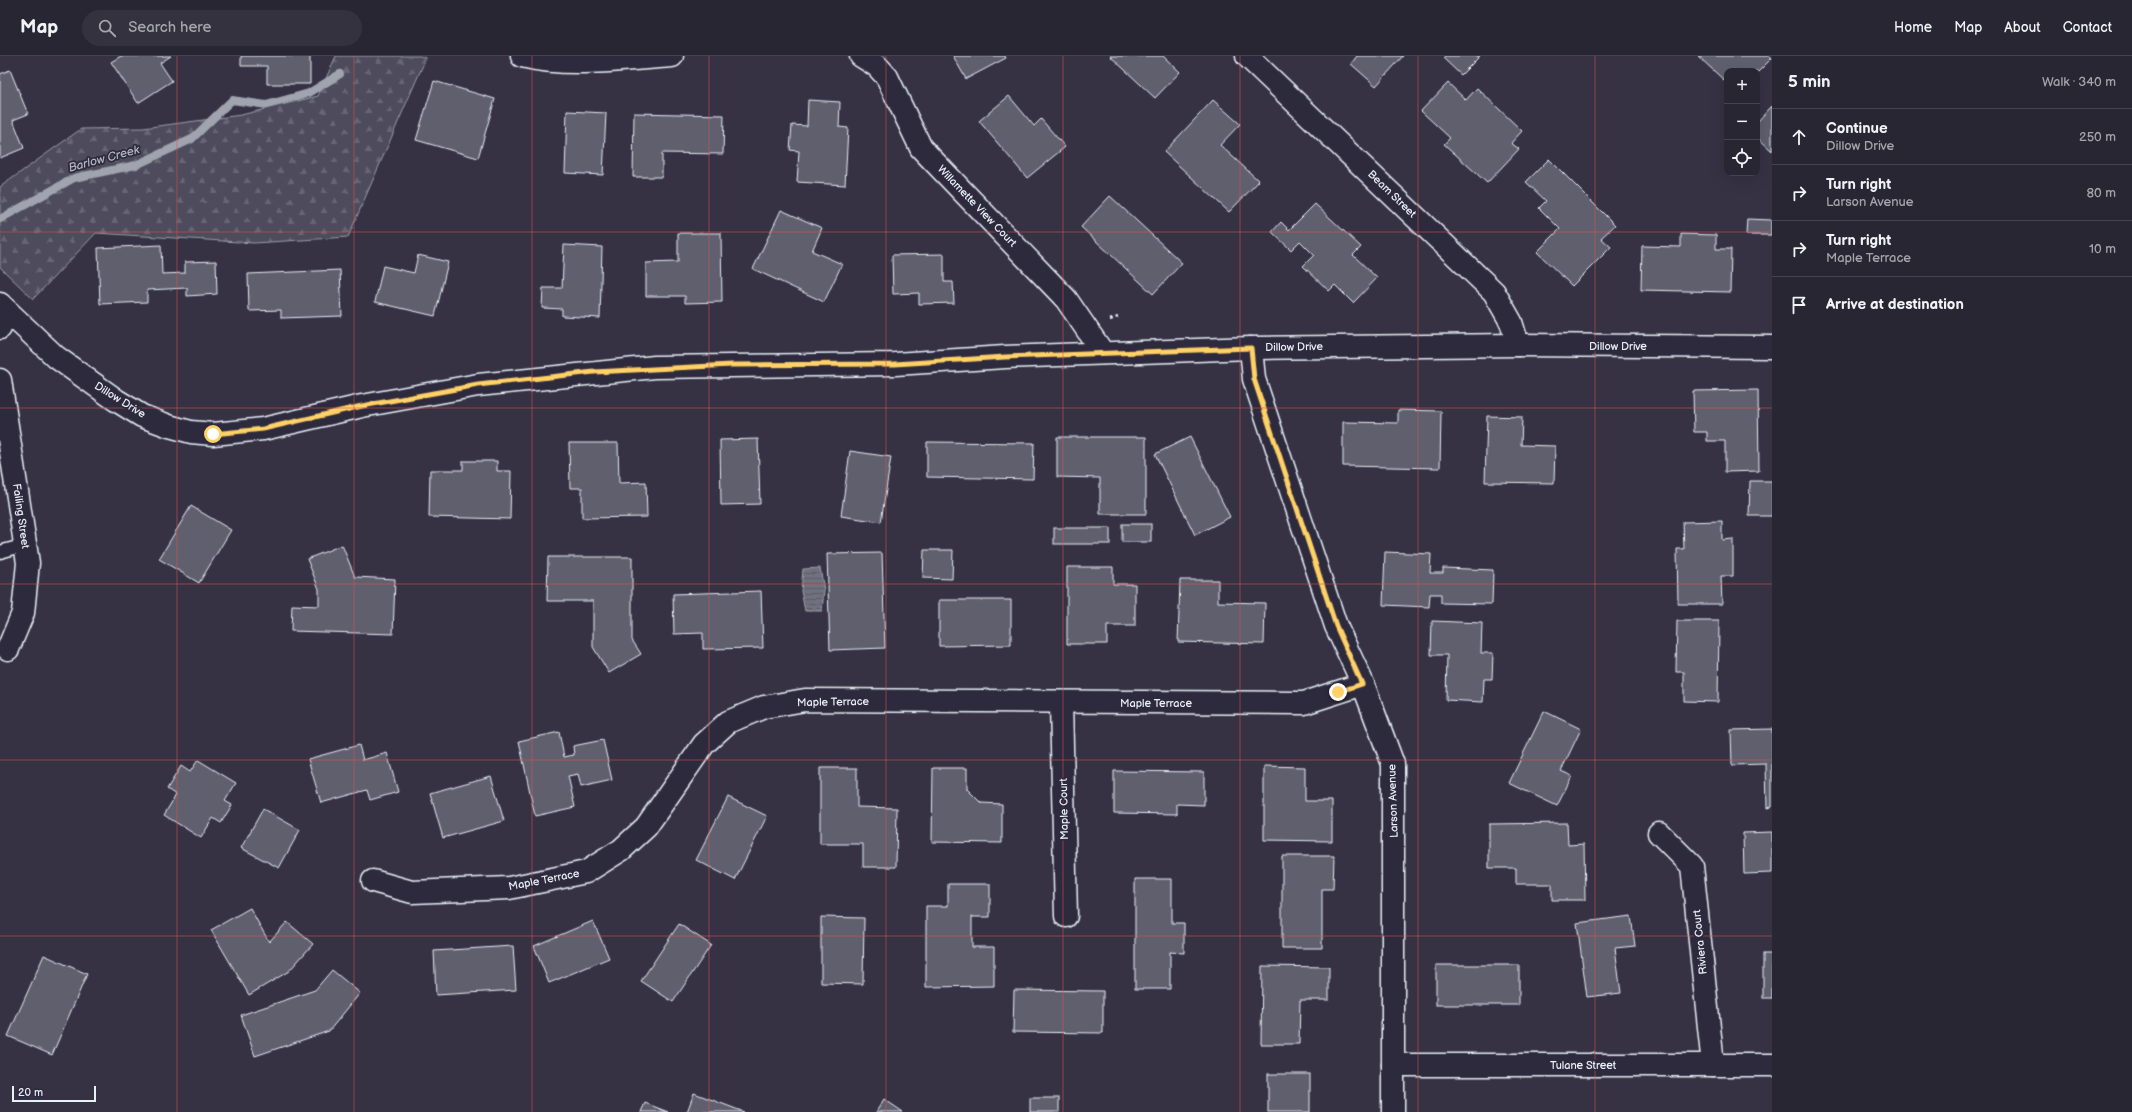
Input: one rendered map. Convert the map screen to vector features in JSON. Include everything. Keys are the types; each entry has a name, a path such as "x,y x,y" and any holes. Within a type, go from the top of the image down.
{"street":[{"path":"522,56 534,59 574,62 672,56"},
{"name":"Willamette View Court","path":"861,56 877,66 887,77 921,148 1066,299 1103,353"},
{"name":"Beam Street","path":"1247,56 1494,292 1511,322 1518,345"},
{"path":"0,304 0,328"},
{"name":"Dillow Drive","path":"0,304 56,356 116,400 142,416 191,432 213,434 263,429 362,406 478,385 594,372 732,365 895,364 1103,353 1251,348 1518,345 1772,347"},
{"name":"Larson Avenue","path":"1251,348 1254,379 1336,626 1362,684 1393,764 1393,1112"},
{"name":"Failing Street","path":"0,380 28,563 23,613 8,649"},
{"name":"Maple Terrace","path":"373,880 412,892 510,888 586,872 621,850 646,827 704,744 728,722 764,707 805,700 1061,703 1304,703 1362,684"},
{"name":"Maple Court","path":"1061,703 1066,916"},
{"name":"Riviera Court","path":"1659,833 1692,866 1713,1065"},
{"name":"Tulane Street","path":"1393,1065 1772,1065"}],"lane":[{"path":"0,552 25,545"}],"green space":[{"path":"336,56 420,56 426,58 348,237 254,243 96,233 33,299 0,267 0,187 81,129 143,128 241,115 318,96"}],"water":[{"path":"820,568 824,590 822,611 805,611 801,591 803,569"}],"building":[{"path":"121,56 171,56 160,63 172,81 138,103 111,62"},
{"path":"241,56 310,56 310,84 267,84 267,66 241,66"},
{"path":"953,56 1005,56 1006,58 966,79"},
{"path":"1110,56 1163,56 1180,72 1155,98"},
{"path":"1357,56 1403,56 1376,86 1351,64"},
{"path":"1445,56 1480,56 1461,75 1443,58"},
{"path":"1698,56 1770,56 1772,58 1760,70 1760,68 1724,68 1724,80"},
{"path":"10,70 28,114 13,120 24,148 0,158 0,74"},
{"path":"434,81 495,99 478,158 416,140"},
{"path":"1448,83 1466,100 1477,88 1522,131 1511,143 1519,149 1487,183 1444,144 1450,138 1421,111"},
{"path":"1009,96 1034,126 1041,119 1065,147 1027,178 979,121"},
{"path":"808,100 840,102 839,127 848,128 845,185 797,182 799,151 790,150 792,125 807,126"},
{"path":"1213,100 1240,124 1220,145 1259,181 1229,212 1164,152"},
{"path":"1772,106 1772,151 1760,140 1760,119"},
{"path":"567,111 606,113 603,175 565,173"},
{"path":"634,113 724,115 723,154 662,153 662,177 633,177"},
{"path":"1549,159 1615,225 1601,238 1611,247 1572,286 1537,252 1560,229 1539,208 1546,201 1526,182"},
{"path":"1110,196 1182,263 1153,294 1081,227"},
{"path":"1315,204 1361,247 1353,255 1377,278 1353,303 1335,285 1329,291 1303,266 1314,255 1300,241 1291,250 1272,232 1281,222 1289,230"},
{"path":"781,210 822,228 812,251 842,264 824,302 753,269"},
{"path":"1747,219 1771,220 1771,235 1746,235"},
{"path":"678,233 721,233 722,302 685,303 685,296 646,296 646,263 678,262"},
{"path":"1681,234 1716,235 1716,249 1731,249 1730,292 1641,290 1642,246 1681,247"},
{"path":"161,245 162,274 185,273 185,262 216,261 217,294 187,296 187,288 147,290 147,302 100,304 98,248"},
{"path":"564,245 602,247 600,318 562,316 562,309 542,308 543,288 562,288"},
{"path":"944,254 944,282 953,282 954,303 919,304 919,293 893,294 892,255"},
{"path":"418,255 448,262 435,316 375,302 383,266 414,273"},
{"path":"340,270 342,316 281,318 281,310 249,311 248,274"},
{"path":"1758,390 1759,471 1725,472 1725,441 1707,441 1707,432 1694,432 1693,391"},
{"path":"1398,410 1441,411 1440,468 1343,466 1343,422 1398,423"},
{"path":"1487,416 1522,417 1521,445 1555,446 1554,483 1485,482"},
{"path":"1057,437 1146,437 1146,514 1100,514 1100,478 1057,477"},
{"path":"1190,437 1230,517 1195,535 1155,454"},
{"path":"758,439 760,504 721,505 720,440"},
{"path":"927,442 1034,443 1033,479 927,477"},
{"path":"569,443 618,443 619,483 646,482 647,517 582,518 582,488 570,488"},
{"path":"850,451 891,457 881,522 841,516"},
{"path":"463,461 497,461 497,471 511,471 510,519 429,517 430,470 463,470"},
{"path":"1750,481 1772,481 1772,516 1749,516"},
{"path":"191,506 231,530 199,583 159,559"},
{"path":"1722,521 1722,540 1733,539 1733,576 1721,576 1722,604 1678,604 1677,549 1684,549 1683,522"},
{"path":"1122,524 1151,524 1151,542 1122,542"},
{"path":"1054,528 1110,528 1110,544 1054,544"},
{"path":"342,545 355,577 395,579 393,634 291,631 292,605 319,606 319,589 307,559"},
{"path":"924,550 953,550 952,579 923,578"},
{"path":"1385,552 1431,554 1430,573 1443,573 1443,568 1493,570 1492,604 1441,603 1441,594 1430,594 1429,607 1383,605"},
{"path":"882,553 885,648 830,650 827,554"},
{"path":"548,557 632,557 632,640 641,654 609,673 593,647 593,601 547,601"},
{"path":"1067,567 1113,567 1113,584 1135,584 1135,626 1107,626 1107,644 1067,644"},
{"path":"1180,580 1218,580 1218,602 1265,603 1264,644 1178,642"},
{"path":"761,591 763,648 703,649 703,633 674,634 673,594"},
{"path":"939,600 1011,600 1011,645 939,646"},
{"path":"1432,621 1482,623 1481,653 1493,653 1492,679 1484,679 1483,702 1446,700 1447,655 1431,655"},
{"path":"1677,621 1719,621 1718,702 1684,701 1684,672 1676,672"},
{"path":"1544,711 1581,729 1561,771 1572,776 1557,806 1509,783"},
{"path":"1772,729 1772,807 1767,808 1766,764 1732,765 1731,730"},
{"path":"559,732 564,757 574,755 573,746 603,740 612,780 581,787 578,774 568,776 575,807 535,816 519,741"},
{"path":"359,745 363,760 387,753 398,792 370,800 367,790 321,803 308,759"},
{"path":"198,760 236,783 225,801 232,805 221,823 213,818 201,838 164,815 176,795 167,789 181,766 190,772"},
{"path":"1264,766 1305,767 1305,801 1332,801 1332,841 1264,840"},
{"path":"820,768 857,768 857,807 897,808 896,867 863,867 863,844 820,844"},
{"path":"933,768 967,768 967,789 981,803 1002,804 1002,843 932,842"},
{"path":"1114,771 1204,772 1204,805 1177,804 1177,814 1114,813"},
{"path":"491,776 504,821 443,838 430,793"},
{"path":"728,797 767,816 735,880 696,860"},
{"path":"263,809 300,830 279,868 241,848"},
{"path":"1567,823 1568,845 1584,844 1585,900 1552,900 1552,884 1516,884 1516,868 1489,868 1489,824"},
{"path":"1772,832 1772,873 1744,874 1743,833"},
{"path":"1282,856 1334,856 1333,889 1322,889 1322,948 1282,948"},
{"path":"1135,879 1172,879 1172,923 1184,923 1184,953 1170,952 1170,989 1135,989"},
{"path":"948,884 990,884 990,917 972,917 972,947 994,947 994,986 926,987 926,906 948,906"},
{"path":"250,908 269,942 287,922 313,944 289,971 249,995 211,930"},
{"path":"1631,916 1635,946 1615,948 1621,993 1587,997 1577,923"},
{"path":"821,917 864,918 863,984 821,983"},
{"path":"593,921 609,958 549,983 534,946"},
{"path":"679,924 711,945 673,1002 641,981"},
{"path":"513,946 516,990 436,995 434,951"},
{"path":"1763,954 1772,954 1772,998 1763,998"},
{"path":"44,955 87,974 52,1055 8,1036"},
{"path":"1436,965 1519,965 1519,1005 1436,1005"},
{"path":"1262,966 1329,967 1329,1000 1300,1000 1299,1044 1261,1044"},
{"path":"332,970 360,993 329,1031 255,1056 241,1015 315,990"},
{"path":"1014,990 1103,991 1103,1033 1013,1032"},
{"path":"1268,1074 1310,1074 1310,1112 1268,1112"},
{"path":"694,1093 744,1112 687,1112"},
{"path":"1030,1098 1059,1098 1059,1112 1030,1112"},
{"path":"884,1099 903,1112 876,1112"},
{"path":"645,1103 668,1112 641,1112"}],"waterway":[{"name":"Barlow Creek","path":"0,219 74,178 136,165 192,139 232,100 266,105 309,93 340,74"}],"route":[{"path":"213,434 263,429 362,406 478,385 594,372 655,367 895,364 1005,357 1251,348 1254,379 1336,626 1362,684 1338,692"}]}
